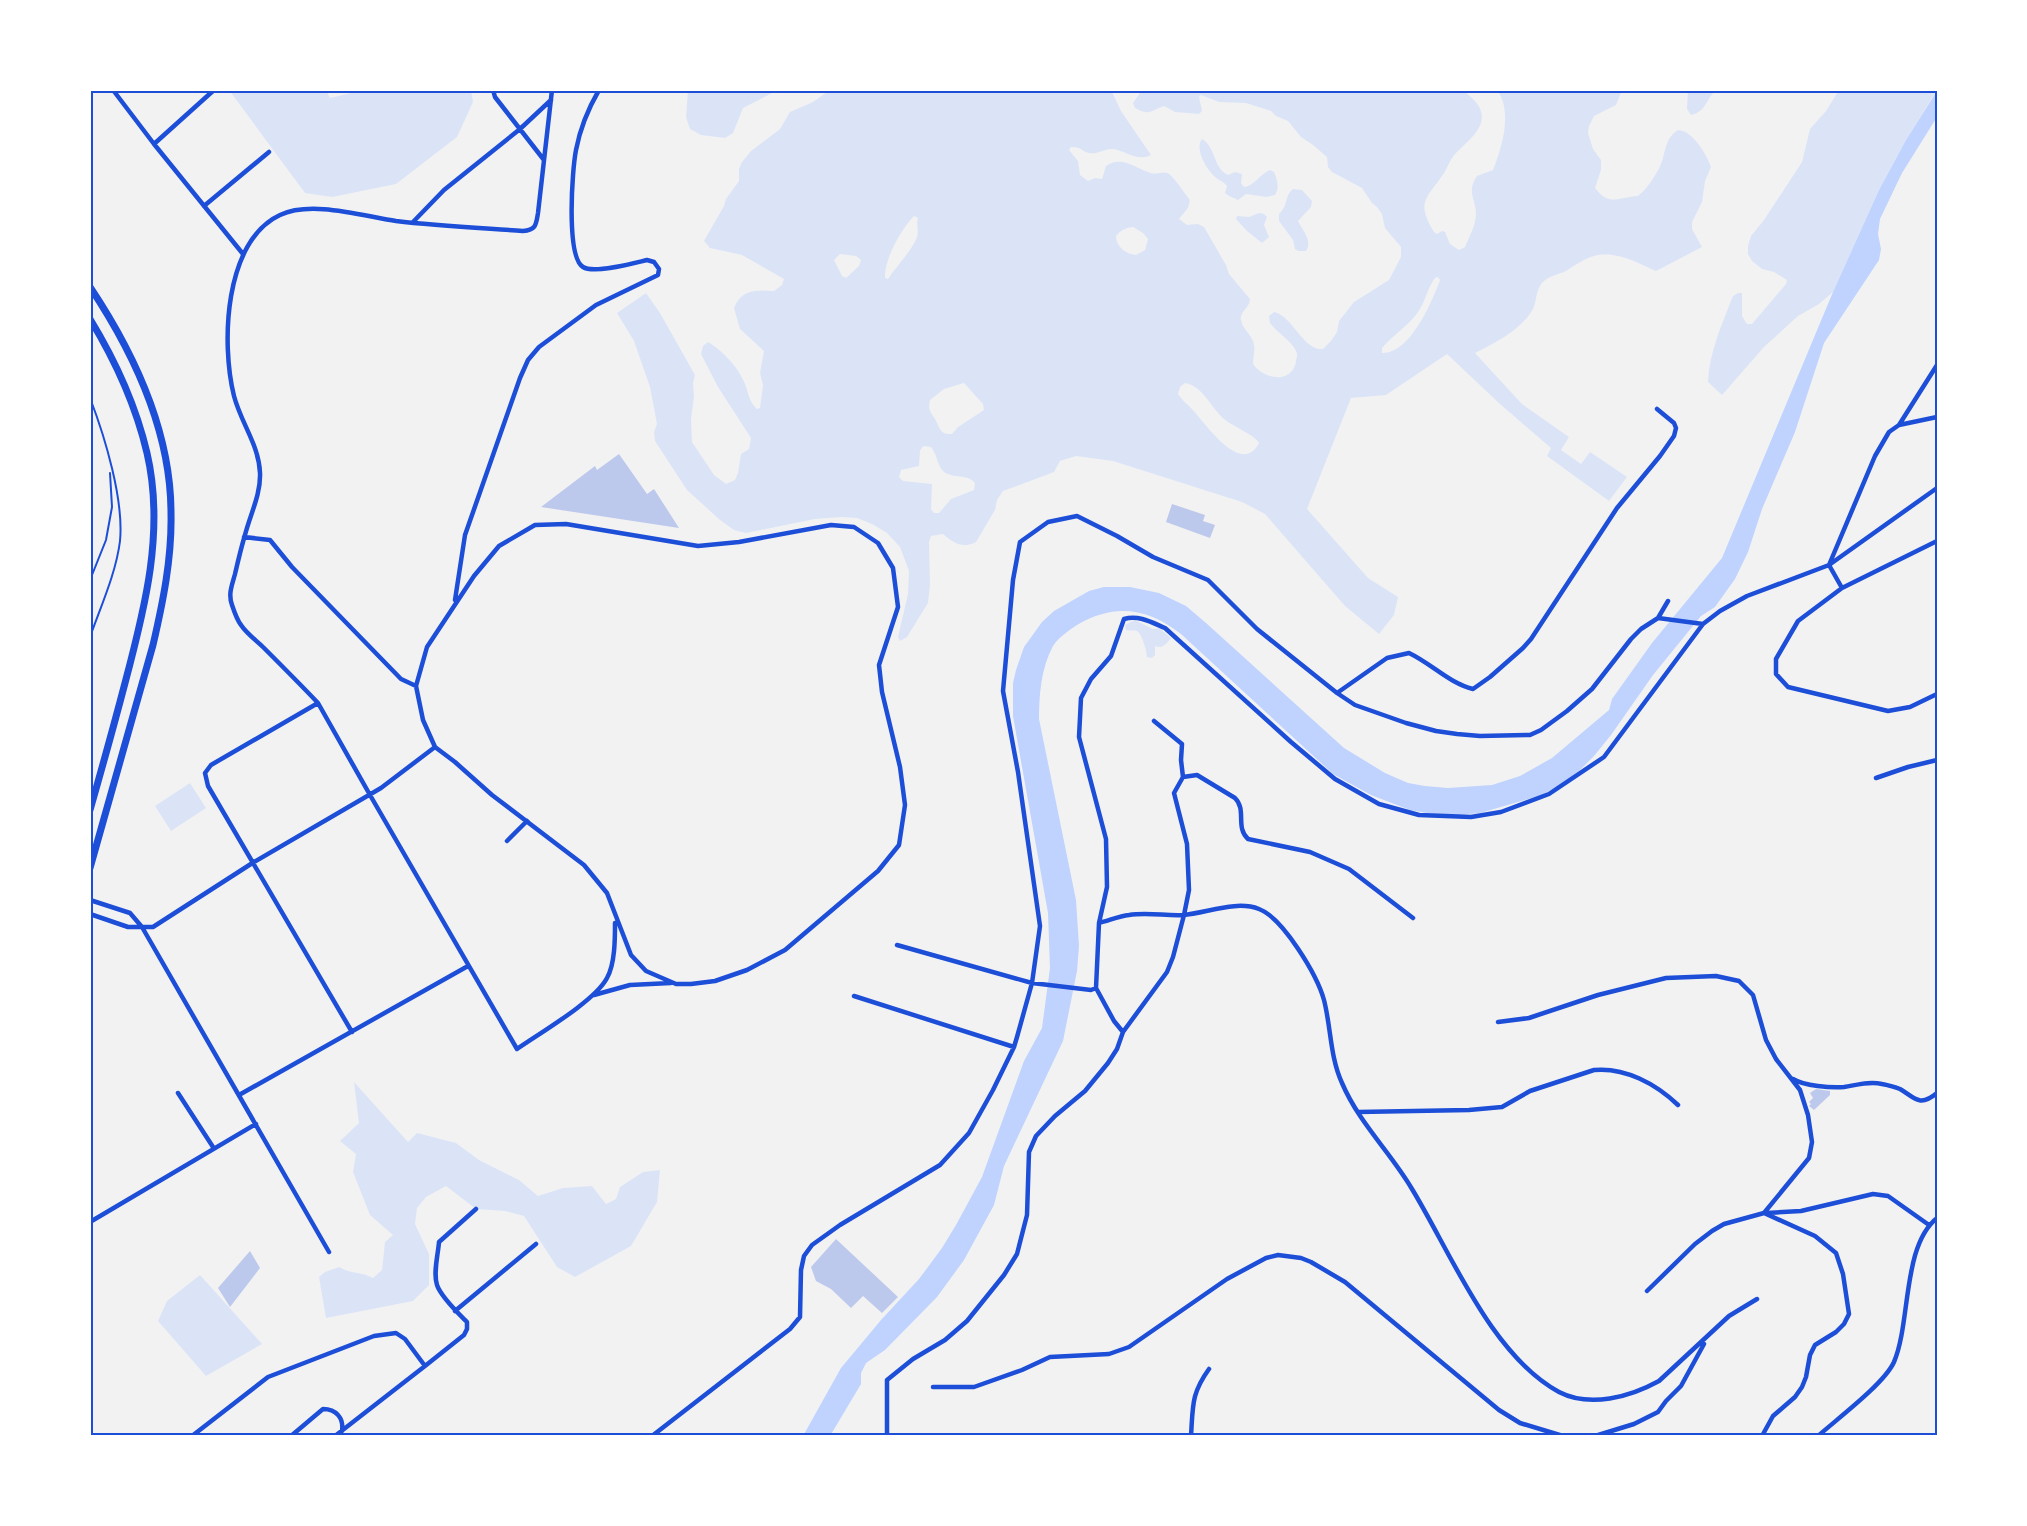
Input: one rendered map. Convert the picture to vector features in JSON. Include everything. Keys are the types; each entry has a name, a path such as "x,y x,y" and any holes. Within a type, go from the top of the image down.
{"main road":[{"path":"90,287 120,336 152,408 165,459 171,512 170,543 161,612 90,868"},
{"path":"90,319 120,375 140,427 152,482 153,508 152,558 143,614 90,810"}],"street":[{"path":"113,90 243,254"},
{"path":"154,144 214,90"},
{"path":"493,90 495,97 544,160"},
{"path":"552,90 538,213 536,226 531,230 413,222 335,211 300,209 279,215 254,235 243,254 228,309 227,333 234,394 241,416 252,437 260,475 256,500 229,596 241,625 318,702 517,1049 594,995 608,977 614,949 616,920"},
{"path":"455,603 465,535 528,360 538,347 596,305 658,275 659,269 654,262 647,260 591,270 581,266 575,255 571,222 576,152 590,106 599,90"},
{"path":"413,222 444,190 520,129 551,100"},
{"path":"204,206 269,152"},
{"path":"1829,565 1875,456 1889,432 1899,425 1937,365"},
{"path":"1337,693 1387,658 1399,654 1409,653 1450,679 1473,689 1515,655 1531,639 1617,508 1660,456 1674,435 1676,428 1674,423 1657,409"},
{"path":"1899,425 1937,417"},
{"path":"1123,1032 1094,989 1099,923 1107,886 1106,839 1079,737 1081,698 1091,679 1111,656 1124,619 1148,620 1165,628 1290,742 1335,778 1379,804 1419,815 1471,817 1501,812 1549,794 1604,757 1703,624 1720,611 1748,596 1829,565 1937,488"},
{"path":"652,1436 790,1329 800,1317 801,1270 804,1256 812,1245 940,1166 969,1133 1014,1047 1032,983 1040,926 1003,682 1013,580 1020,542 1048,522 1077,516 1153,557 1208,580 1257,629 1355,705 1436,731 1480,736 1530,735 1541,730 1592,689 1631,639 1658,618 1668,602"},
{"path":"594,995 630,985 676,984 715,981 747,970 786,950 878,871 899,845 905,805 900,766 882,692 879,665 898,607 893,568 878,543 854,527 831,525 739,542 698,546 566,524 535,525 499,546 455,603 427,647 416,686 423,720 435,747 584,866 607,893 631,955 646,971 676,984"},
{"path":"244,537 270,540 292,567 402,679 416,686"},
{"path":"1937,541 1842,588 1798,621 1776,659 1776,674 1788,687 1888,711 1910,707 1937,694"},
{"path":"1829,565 1842,588"},
{"path":"1658,618 1703,624"},
{"path":"318,702 211,765 205,773 208,786 352,1032"},
{"path":"887,1436 887,1380 913,1359 945,1340 967,1321 1004,1275 1017,1254 1027,1215 1029,1152 1036,1136 1055,1116 1085,1091 1108,1063 1123,1032 1167,972 1173,957 1189,890 1187,844 1174,793 1183,777 1182,744 1154,721"},
{"path":"90,914 128,927 153,927 254,862 370,795 435,747"},
{"path":"1876,778 1937,760"},
{"path":"1183,777 1197,775 1239,801 1242,815 1240,827 1248,839 1310,852 1349,869 1413,918"},
{"path":"507,841 527,821"},
{"path":"90,900 130,913 142,927 330,1252"},
{"path":"1099,923 1130,915 1184,915 1241,906 1260,909 1281,925 1317,981 1323,999 1335,1061 1342,1083 1358,1112 1411,1186 1486,1319 1519,1360 1541,1380 1561,1392 1579,1398 1596,1400 1647,1388 1659,1381 1708,1338 1729,1316 1757,1299"},
{"path":"897,945 1032,983 1094,989"},
{"path":"239,1095 468,966"},
{"path":"1498,1022 1529,1018 1599,995 1666,978 1722,977 1739,981 1752,995 1766,1040 1776,1059 1800,1090 1808,1115 1812,1142 1809,1158 1764,1213"},
{"path":"854,996 1014,1047"},
{"path":"1358,1112 1469,1110 1502,1107 1530,1091 1594,1070 1605,1069 1638,1078 1667,1095 1678,1105"},
{"path":"1791,1077 1799,1083 1827,1086 1842,1087 1880,1083 1900,1089 1916,1100 1923,1100 1937,1093"},
{"path":"178,1093 213,1148"},
{"path":"90,1222 256,1124"},
{"path":"1647,1291 1695,1244 1712,1231 1725,1224 1764,1213 1801,1210 1874,1194 1887,1196 1929,1225"},
{"path":"334,1436 464,1335 467,1329 466,1322 455,1311 437,1285 439,1242 476,1209"},
{"path":"1762,1436 1773,1416 1795,1397 1802,1387 1810,1355 1815,1345 1836,1332 1844,1324 1849,1314 1843,1274 1836,1253 1815,1236 1764,1213"},
{"path":"1818,1436 1882,1379 1893,1364 1900,1341 1914,1257 1929,1225 1937,1218"},
{"path":"455,1311 537,1244"},
{"path":"933,1387 974,1387 1022,1370 1050,1357 1109,1354 1130,1347 1227,1279 1250,1266 1278,1255 1291,1256 1311,1262 1345,1282 1499,1410 1520,1422 1563,1436"},
{"path":"192,1436 268,1377 374,1336 396,1333 405,1340 425,1366"},
{"path":"1595,1436 1634,1424 1658,1412 1680,1386 1708,1338"},
{"path":"1191,1436 1193,1405 1198,1384 1209,1369"},
{"path":"291,1436 323,1409 329,1409 341,1417 342,1431"}],"lane":[{"path":"90,398 104,438 117,490 120,541 114,567 90,637"},
{"path":"90,580 106,540 112,507 110,467"}],"shaded area":[{"path":"229,90 326,90 330,98 364,90 471,90 473,102 457,137 396,184 332,197 305,193"},
{"path":"688,90 778,90 743,108 733,133 725,138 701,135 690,129 686,117"},
{"path":"830,90 1111,90 1121,111 1151,155 1136,157 1113,149 1092,153 1071,147 1069,150 1078,161 1080,175 1088,181 1095,178 1102,179 1106,166 1123,162 1151,173 1165,172 1177,182 1190,200 1188,208 1179,219 1187,225 1198,224 1204,227 1229,274 1250,299 1241,317 1244,328 1254,344 1253,364 1264,374 1271,376 1278,377 1290,373 1294,368 1297,355 1291,343 1270,323 1269,316 1274,312 1281,315 1310,345 1323,349 1337,332 1339,321 1354,302 1389,280 1401,257 1401,247 1385,228 1382,214 1362,188 1332,172 1328,167 1327,157 1301,137 1288,121 1271,111 1246,103 1219,102 1201,95 1199,97 1202,111 1199,114 1175,112 1164,106 1144,112 1135,108 1133,103 1142,90 1463,90 1479,107 1482,115 1481,122 1474,135 1453,157 1425,201 1424,207 1434,232 1437,234 1445,232 1450,244 1459,250 1465,247 1475,222 1476,209 1472,191 1474,182 1477,176 1493,170 1500,151 1505,119 1502,99 1497,90 1622,90 1616,105 1594,116 1589,126 1588,133 1593,149 1601,160 1601,170 1595,188 1605,197 1615,200 1638,196 1657,173 1671,137 1678,130 1684,131 1694,138 1711,167 1705,181 1702,202 1692,222 1692,229 1702,247 1656,271 1619,256 1602,255 1587,258 1544,281 1538,290 1533,309 1528,317 1507,335 1475,353 1522,404 1569,437 1561,450 1581,464 1590,452 1627,477 1609,501 1547,456 1551,448 1447,354 1386,395 1351,398 1307,509 1368,578 1398,597 1394,615 1379,634 1345,606 1265,514 1242,502 1113,461 1076,456 1060,461 1054,472 1003,491 997,500 995,510 976,542 962,545 943,534 931,536 928,603 907,637 900,641 898,637 908,594 909,571 900,547 887,533 857,518 842,517 815,519 746,533 734,530 720,520 687,490 655,441 654,432 657,424 650,387 634,341 617,313 646,293 695,375 691,419 692,442 714,475 726,484 735,480 741,454 749,449 751,438 718,387 701,354 703,346 708,342 725,355 742,378 752,404 757,409 760,408 763,385 760,373 764,351 740,329 734,308 745,294 756,291 774,291 782,285 784,279 742,255 710,248 704,241 726,199 739,181 739,169 742,162 751,151 780,129 790,112 813,102","holes":["914,216 918,218 918,235 915,242 888,279 885,278 890,254","1133,227 1143,233 1148,239 1145,250 1136,255 1122,249 1116,236 1123,230","840,254 856,256 861,260 859,266 846,278 842,276 834,260","1438,277 1440,280 1426,313 1411,336 1392,351 1382,353 1382,348 1416,315 1433,282","964,383 983,404 984,410 958,427 952,434 948,434 941,430 931,412 930,400 944,389","1185,383 1197,388 1224,419 1259,443 1251,452 1243,454 1233,451 1213,434 1178,394 1180,387","923,446 931,447 944,472 971,480 975,483 974,490 951,499 939,513 934,513 931,509 932,484 903,481 899,477 901,470 919,466 920,451"]},
{"path":"1688,90 1716,90 1700,111 1691,115 1687,109"},
{"path":"1839,90 1937,90 1879,190 1833,292 1819,304 1798,316 1764,347 1722,395 1708,382 1709,371 1717,339 1733,296 1742,293 1742,316 1747,324 1752,324 1787,280 1774,272 1762,269 1752,261 1748,254 1751,236 1802,162 1810,129 1826,111"},
{"path":"1202,139 1210,147 1223,172 1228,175 1235,172 1242,174 1241,183 1244,187 1270,170 1274,172 1278,186 1275,195 1266,197 1246,194 1238,200 1225,193 1227,186 1212,174 1202,159 1200,143"},
{"path":"1293,189 1302,190 1312,201 1311,207 1298,221 1308,239 1306,251 1295,249 1293,240 1279,221 1279,214"},
{"path":"1259,213 1267,217 1264,225 1269,237 1262,243 1236,219 1237,216 1249,217"},
{"path":"1135,620 1153,629 1159,628 1171,638 1162,646 1155,646 1155,655 1152,658 1147,657 1139,633 1126,630 1125,625"},
{"path":"190,783 206,808 171,831 155,806"},
{"path":"354,1082 408,1142 417,1133 456,1143 479,1160 519,1180 538,1196 563,1188 592,1186 606,1204 616,1199 620,1187 643,1172 660,1170 657,1202 631,1246 575,1277 557,1267 524,1216 505,1211 476,1209 446,1186 426,1197 417,1208 415,1224 429,1254 429,1285 413,1301 326,1318 319,1277 339,1267 373,1278 382,1270 385,1242 393,1235 370,1215 353,1172 356,1154 340,1141 359,1123"},
{"path":"200,1275 262,1344 206,1376 158,1321 167,1301"}],"water":[{"path":"1937,91 1937,117 1902,173 1880,219 1879,260 1824,343 1795,432 1762,509 1748,552 1735,579 1715,607 1701,616 1653,675 1594,756 1560,785 1542,795 1480,813 1433,814 1410,810 1371,795 1333,774 1181,634 1156,619 1130,612 1104,613 1077,625 1055,643 1043,672 1039,719 1076,900 1079,946 1077,971 1063,1041 1004,1166 994,1205 964,1260 937,1297 885,1350 866,1363 861,1373 861,1384 830,1436 803,1436 841,1368 919,1279 956,1225 982,1177 1024,1061 1042,1028 1050,968 1048,913 1013,716 1013,683 1024,647 1042,622 1054,611 1089,591 1104,587 1130,587 1159,593 1186,606 1344,748 1385,773 1408,783 1448,788 1492,785 1520,776 1552,758 1609,710 1612,699 1652,643 1722,558 1833,292 1879,190 1906,140"}],"building":[{"path":"619,454 647,494 654,489 679,528 541,507 595,466 597,470"},
{"path":"1172,504 1205,515 1203,521 1215,525 1210,538 1166,522"},
{"path":"1816,1089 1830,1091 1830,1095 1814,1110 1809,1106 1811,1104 1809,1102 1813,1098 1810,1093"},
{"path":"836,1239 898,1297 882,1313 863,1296 851,1308 831,1289 816,1281 811,1267"},
{"path":"250,1251 260,1268 230,1307 218,1288"}]}
